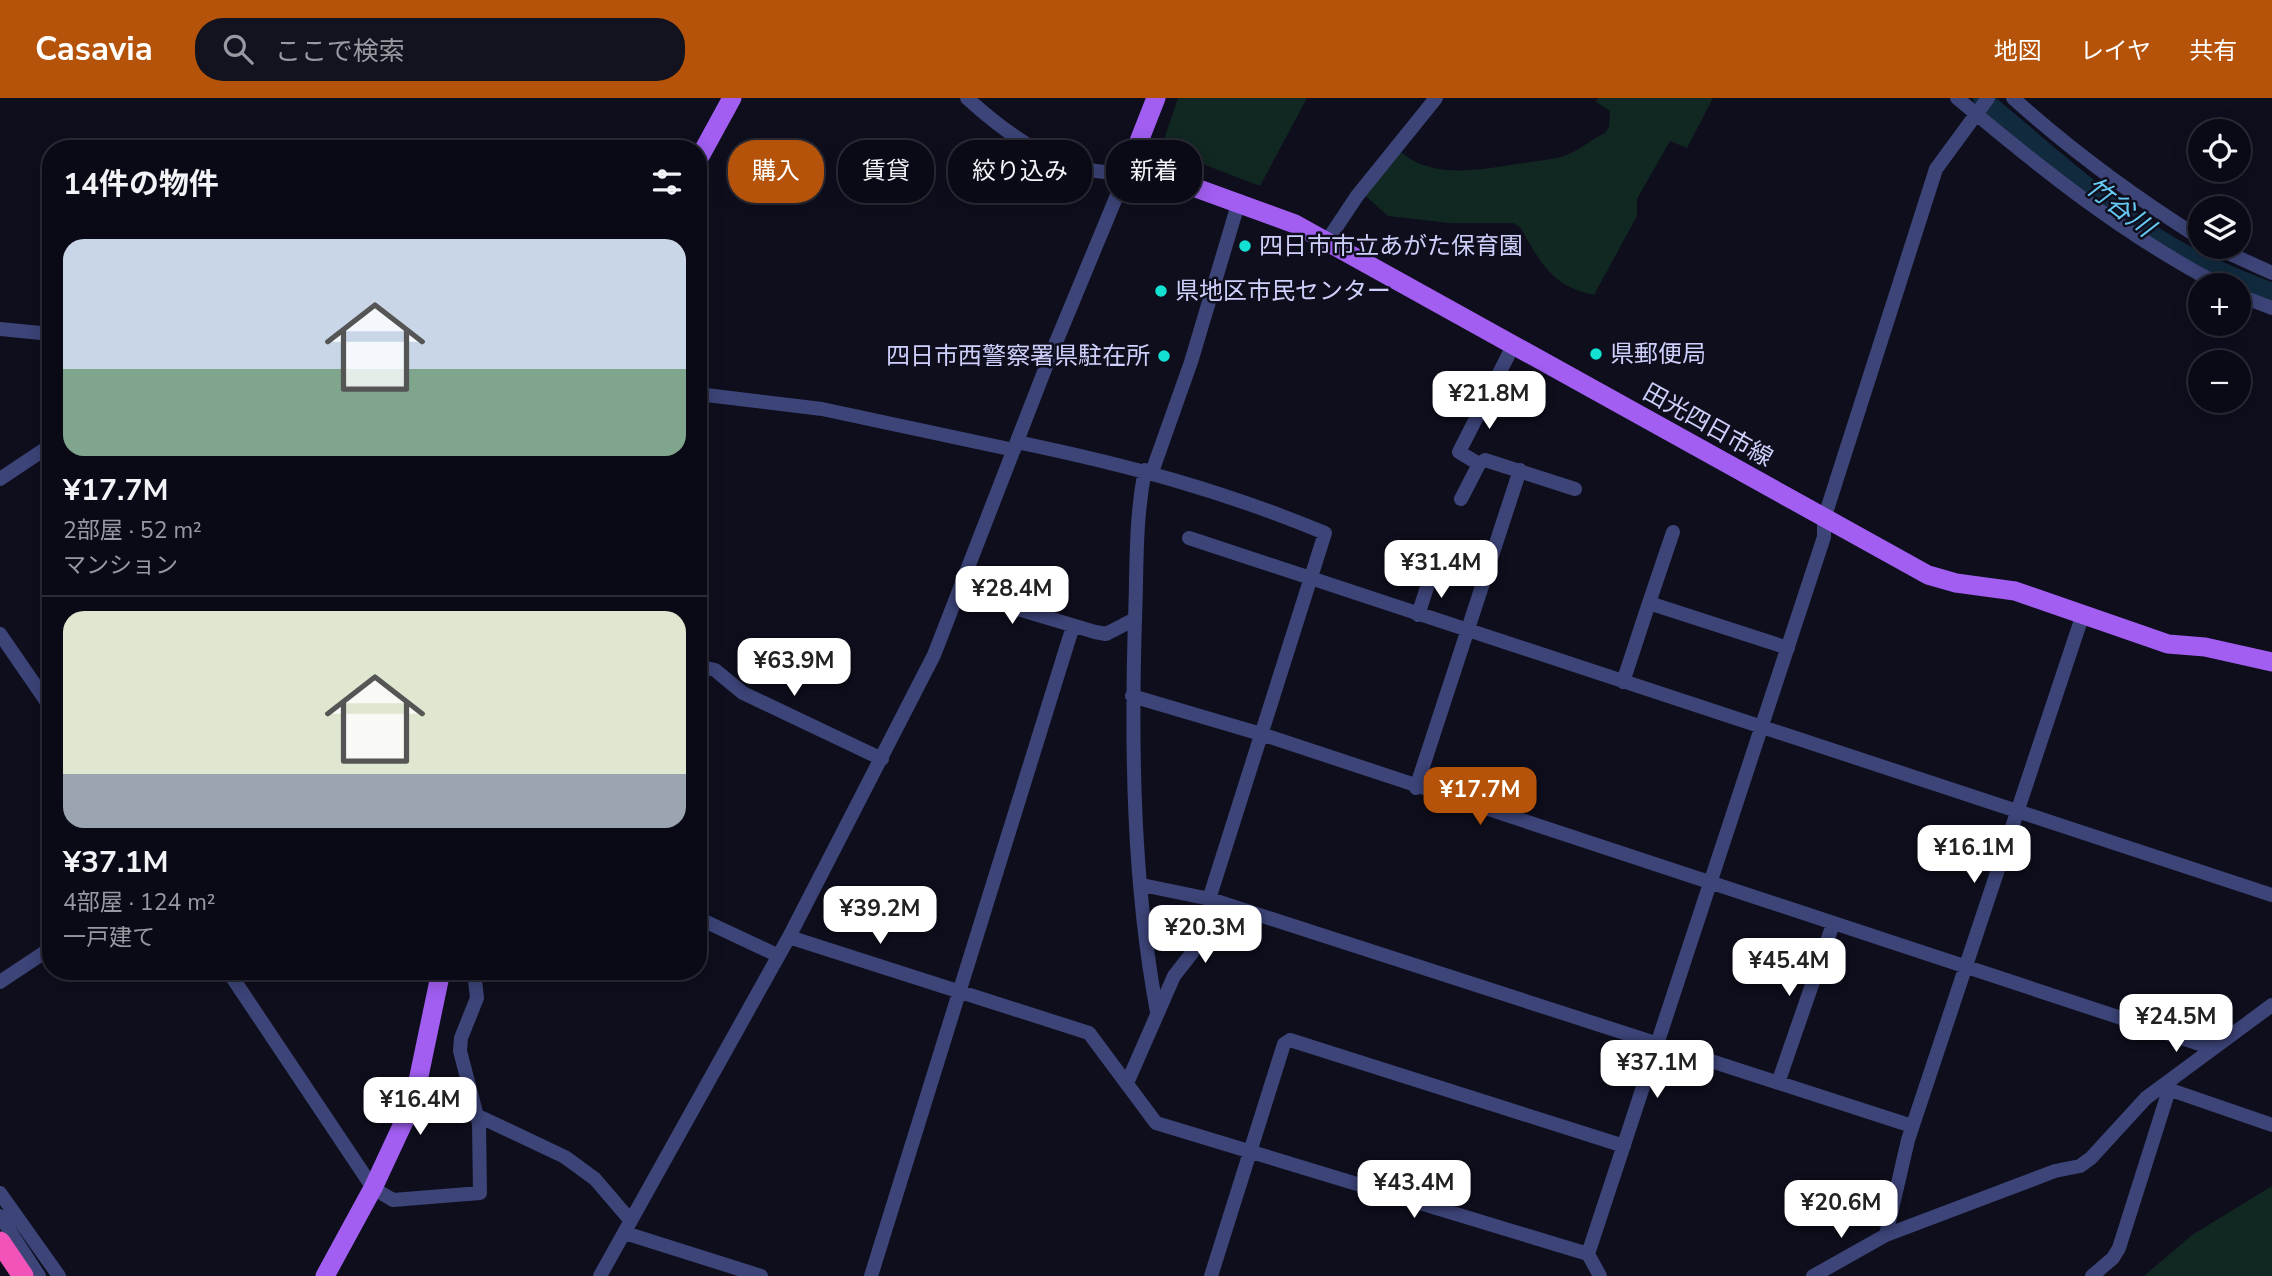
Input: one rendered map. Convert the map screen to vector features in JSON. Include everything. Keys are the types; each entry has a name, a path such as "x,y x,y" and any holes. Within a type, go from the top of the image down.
{"highway":[{"path":"0,1242 23,1276"}],"main road":[{"path":"707,144 732,98"},
{"path":"1140,140 1156,98"},
{"name":"田光四日市線","path":"1202,190 1239,201 1295,224 1928,575 1955,583 2015,591 2168,644 2215,649 2272,662"},
{"path":"325,1276 373,1188 414,1100 439,980"}],"street":[{"path":"967,98 1003,131 1049,156 1077,167 1106,172"},
{"path":"1327,241 1357,196 1436,98"},
{"path":"1957,98 1981,107 2090,205 2168,257 2198,273"},
{"path":"2013,98 2119,186 2188,230"},
{"path":"1588,1254 1824,537 1824,519 1936,169 1981,107"},
{"path":"1158,1013 1133,793 1135,552 1149,471 1191,362 1239,201"},
{"path":"600,1276 789,937 934,655 1116,203"},
{"path":"2240,259 2272,274"},
{"path":"2251,300 2272,308"},
{"path":"0,329 42,333"},
{"path":"1479,464 1459,452 1514,344"},
{"path":"707,395 822,409 1149,471 1248,501 1325,533 1192,953 1174,976 1128,1081"},
{"path":"0,479 42,450"},
{"path":"1461,499 1479,464 1485,460 1575,489"},
{"path":"1416,788 1520,470"},
{"path":"1623,682 1673,532"},
{"path":"1189,538 1761,729 2272,895"},
{"path":"1418,615 1431,575"},
{"path":"961,592 1106,634 1135,619"},
{"path":"1649,603 1787,648"},
{"path":"1885,1235 1912,1126 2082,614"},
{"path":"871,1276 1073,626"},
{"path":"0,634 42,696"},
{"path":"707,668 715,670 744,693 882,759"},
{"path":"1132,696 1261,734 1416,788 2211,1048"},
{"path":"1142,885 1210,899 1912,1126"},
{"path":"707,922 777,956"},
{"path":"1778,1083 1833,924"},
{"path":"789,937 1089,1033 1128,1081 1156,1122 1588,1254 1600,1276"},
{"path":"0,982 42,954"},
{"path":"235,980 373,1188 393,1200 480,1193 480,1124 460,1051 461,1038 477,998 475,980"},
{"path":"1813,1276 1885,1235 2055,1171 2080,1166 2091,1158 2133,1110 2166,1088 2211,1048 2272,1005"},
{"path":"1211,1276 1284,1044 1290,1040 1624,1146"},
{"path":"2166,1088 2272,1125"},
{"path":"2092,1276 2113,1258 2119,1248 2166,1088"},
{"path":"476,1115 565,1157 595,1179 628,1227 761,1276"},
{"path":"0,1193 59,1276"},
{"path":"0,1216 39,1276"}],"green space":[{"path":"1178,98 1307,98 1260,186 1202,164 1202,140 1164,140"},
{"path":"1598,98 1713,98 1687,148 1670,141 1637,199 1637,216 1594,295 1567,286 1557,279 1541,262 1520,227 1513,223 1449,223 1388,216 1362,193 1400,151 1413,161 1445,170 1497,167 1567,155 1605,133 1609,127 1610,111 1596,102"},
{"path":"2272,1186 2272,1276 2144,1276 2192,1235"}],"waterway":[{"name":"竹谷川","path":"1982,98 2136,223 2214,268 2272,292"}],"place":[{"name":"四日市市立あがた保育園","path":"1245,246"},
{"name":"県地区市民センター","path":"1161,291"},
{"name":"県郵便局","path":"1596,354"},
{"name":"四日市西警察署県駐在所","path":"1164,356"}]}
